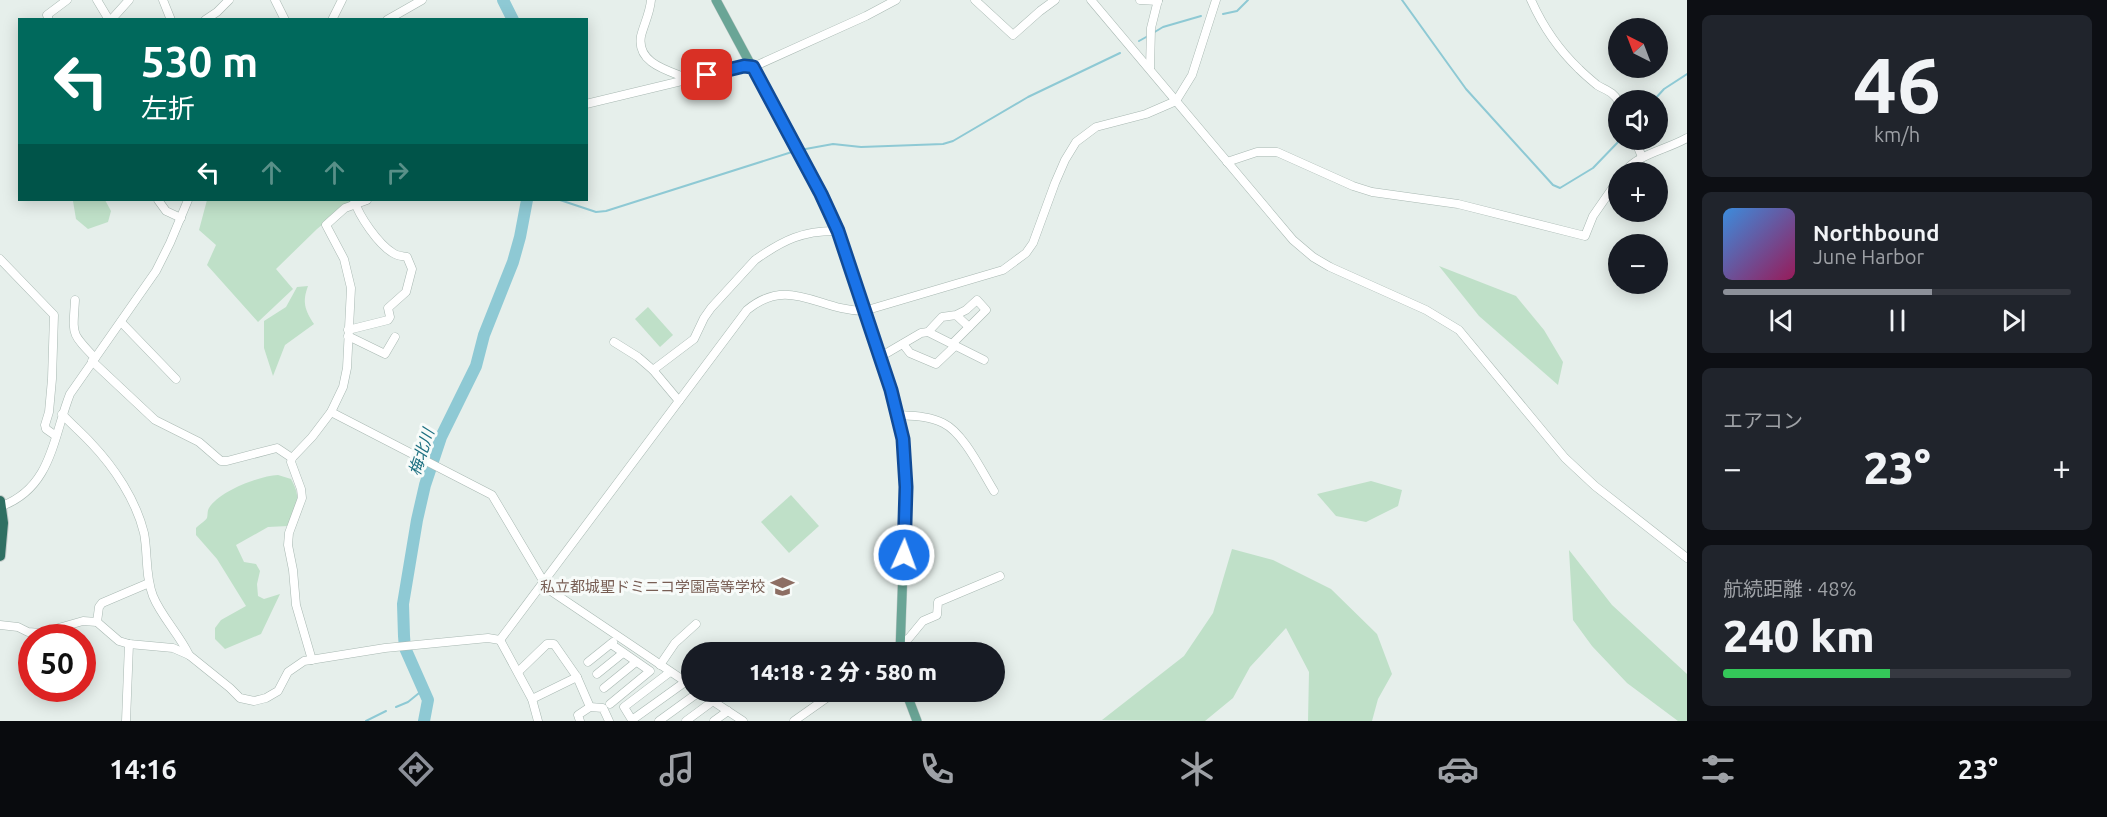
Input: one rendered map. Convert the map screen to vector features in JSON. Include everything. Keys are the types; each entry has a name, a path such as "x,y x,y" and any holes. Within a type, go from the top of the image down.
{"highway":[{"path":"0,556 1,504"}],"main road":[{"path":"716,0 798,151 838,231 897,415 903,439 906,487 900,642"},
{"path":"910,702 917,721"}],"street":[{"path":"48,18 47,15 66,0"},
{"path":"97,0 109,18"},
{"path":"112,18 129,0"},
{"path":"163,0 168,18"},
{"path":"208,18 229,0"},
{"path":"275,0 284,18"},
{"path":"333,18 342,0"},
{"path":"390,18 422,0"},
{"path":"651,0 650,13 641,38 645,55 650,62 689,80"},
{"path":"588,104 744,66 753,67 866,16 879,3 896,0"},
{"path":"975,0 1013,35 1056,0"},
{"path":"1091,0 1293,240 1313,257 1348,276 1426,310 1459,330 1565,458 1595,486 1686,554"},
{"path":"1140,0 1158,1 1151,28 1150,69"},
{"path":"500,640 742,316 754,305 773,295 797,294 848,311 864,311 1002,270 1017,261 1033,243 1055,183 1076,142 1096,127 1146,114 1176,101 1192,75 1216,0"},
{"path":"1531,0 1554,41 1579,69 1597,85 1608,91"},
{"path":"1633,162 1670,148 1687,138"},
{"path":"1639,150 1642,157"},
{"path":"1227,162 1257,152 1277,152 1353,186 1372,192 1458,204 1585,236 1593,216 1608,194"},
{"path":"159,201 166,212 181,218"},
{"path":"1,504 13,502 33,484 49,460 70,394 156,271 188,201"},
{"path":"312,660 296,605 288,545 289,533 302,498 302,489 292,469 292,458 306,445 331,412 343,387 347,369 348,333 351,288 344,259 326,225 354,201 369,227 394,254 406,256 412,269 406,292 388,308 390,317 388,320 348,333"},
{"path":"653,370 694,339 711,308 755,260 802,234 838,231"},
{"path":"0,259 54,315 52,379 49,412 45,425 46,429 56,436"},
{"path":"75,300 74,333 76,338 94,360 150,416 199,442 221,461 278,448 292,458"},
{"path":"903,344 910,353 936,364 986,310 978,300 956,315 942,317 928,332"},
{"path":"956,315 969,327"},
{"path":"121,322 176,379"},
{"path":"880,357 921,333 928,332 984,360"},
{"path":"348,333 385,354 395,337"},
{"path":"614,342 638,357 653,370 679,401"},
{"path":"331,412 492,495 548,589 681,679"},
{"path":"62,414 92,443 132,501 144,532 149,584 156,603 181,639 189,655"},
{"path":"897,415 924,417 945,424 953,430 963,441 994,491"},
{"path":"906,642 922,621 937,615 938,603 1000,576"},
{"path":"97,622 99,607 102,603 149,584"},
{"path":"0,625 41,633 84,621 97,622 119,641 173,648 189,655 231,688 240,698 254,701 266,698 278,691 288,672 304,661 385,648 488,638 500,640"},
{"path":"660,665 675,643 696,624"},
{"path":"588,663 619,637"},
{"path":"500,640 532,699 538,721"},
{"path":"126,721 129,644"},
{"path":"518,672 547,644 554,644 577,677 590,707"},
{"path":"610,704 650,671 611,644"},
{"path":"597,674 623,653"},
{"path":"604,688 636,662"},
{"path":"670,672 624,707 632,720 681,688"},
{"path":"532,699 577,677"},
{"path":"658,721 685,702"},
{"path":"686,721 712,702"},
{"path":"714,702 741,720"},
{"path":"794,721 821,702"},
{"path":"580,721 578,715 590,707 603,708 609,721"},
{"path":"714,721 728,711"}],"green space":[{"path":"73,201 106,201 111,211 108,222 88,229 76,219"},
{"path":"207,201 351,201 317,229 276,269 293,289 258,322 207,265 216,245 199,230"},
{"path":"1439,266 1516,296 1544,330 1563,362 1558,385 1479,316"},
{"path":"308,286 305,306 314,324 285,345 273,376 264,348 264,321 286,307 297,287"},
{"path":"648,307 673,335 660,347 635,319"},
{"path":"278,475 291,479 296,492 296,508 288,526 268,527 236,545 244,562 256,564 260,571 257,584 258,596 264,599 280,594 261,634 225,649 215,639 215,628 221,620 246,606 217,559 196,535 196,528 207,518 208,510 214,502 231,490 251,481"},
{"path":"1371,481 1402,490 1398,506 1366,522 1336,516 1317,494"},
{"path":"791,495 819,526 789,553 761,522"},
{"path":"1232,549 1273,560 1331,589 1377,634 1392,674 1378,699 1372,721 1308,721 1309,672 1286,628 1250,667 1233,698 1205,721 1102,720 1184,656 1213,613"},
{"path":"1569,550 1612,605 1687,674 1687,721 1678,721 1627,683 1592,646 1573,620"}],"waterway":[{"name":"梅北川","path":"503,0 512,18"},
{"path":"1223,14 1237,11 1248,0"},
{"path":"1402,0 1466,89 1553,185 1560,188 1593,168 1610,150"},
{"path":"1153,33 1163,27 1201,16"},
{"path":"1139,41 1148,36"},
{"path":"800,150 833,144 861,147 943,144 953,141 1028,97 1120,53"},
{"path":"1663,90 1687,74"},
{"path":"563,201 596,212 606,211 795,151"},
{"name":"梅北川","path":"424,721 428,700 405,648 404,636 403,604 417,520 425,485 441,437 476,366 484,335 513,262 527,201"},
{"path":"396,707 408,702 424,689"},
{"path":"366,721 386,711"}],"place":[{"name":"私立都城聖ドミニコ学園高等学校","path":"783,586"}],"route":[{"path":"707,75 744,66 753,67 821,194 838,231 891,390 903,439 906,487 904,555"}]}
